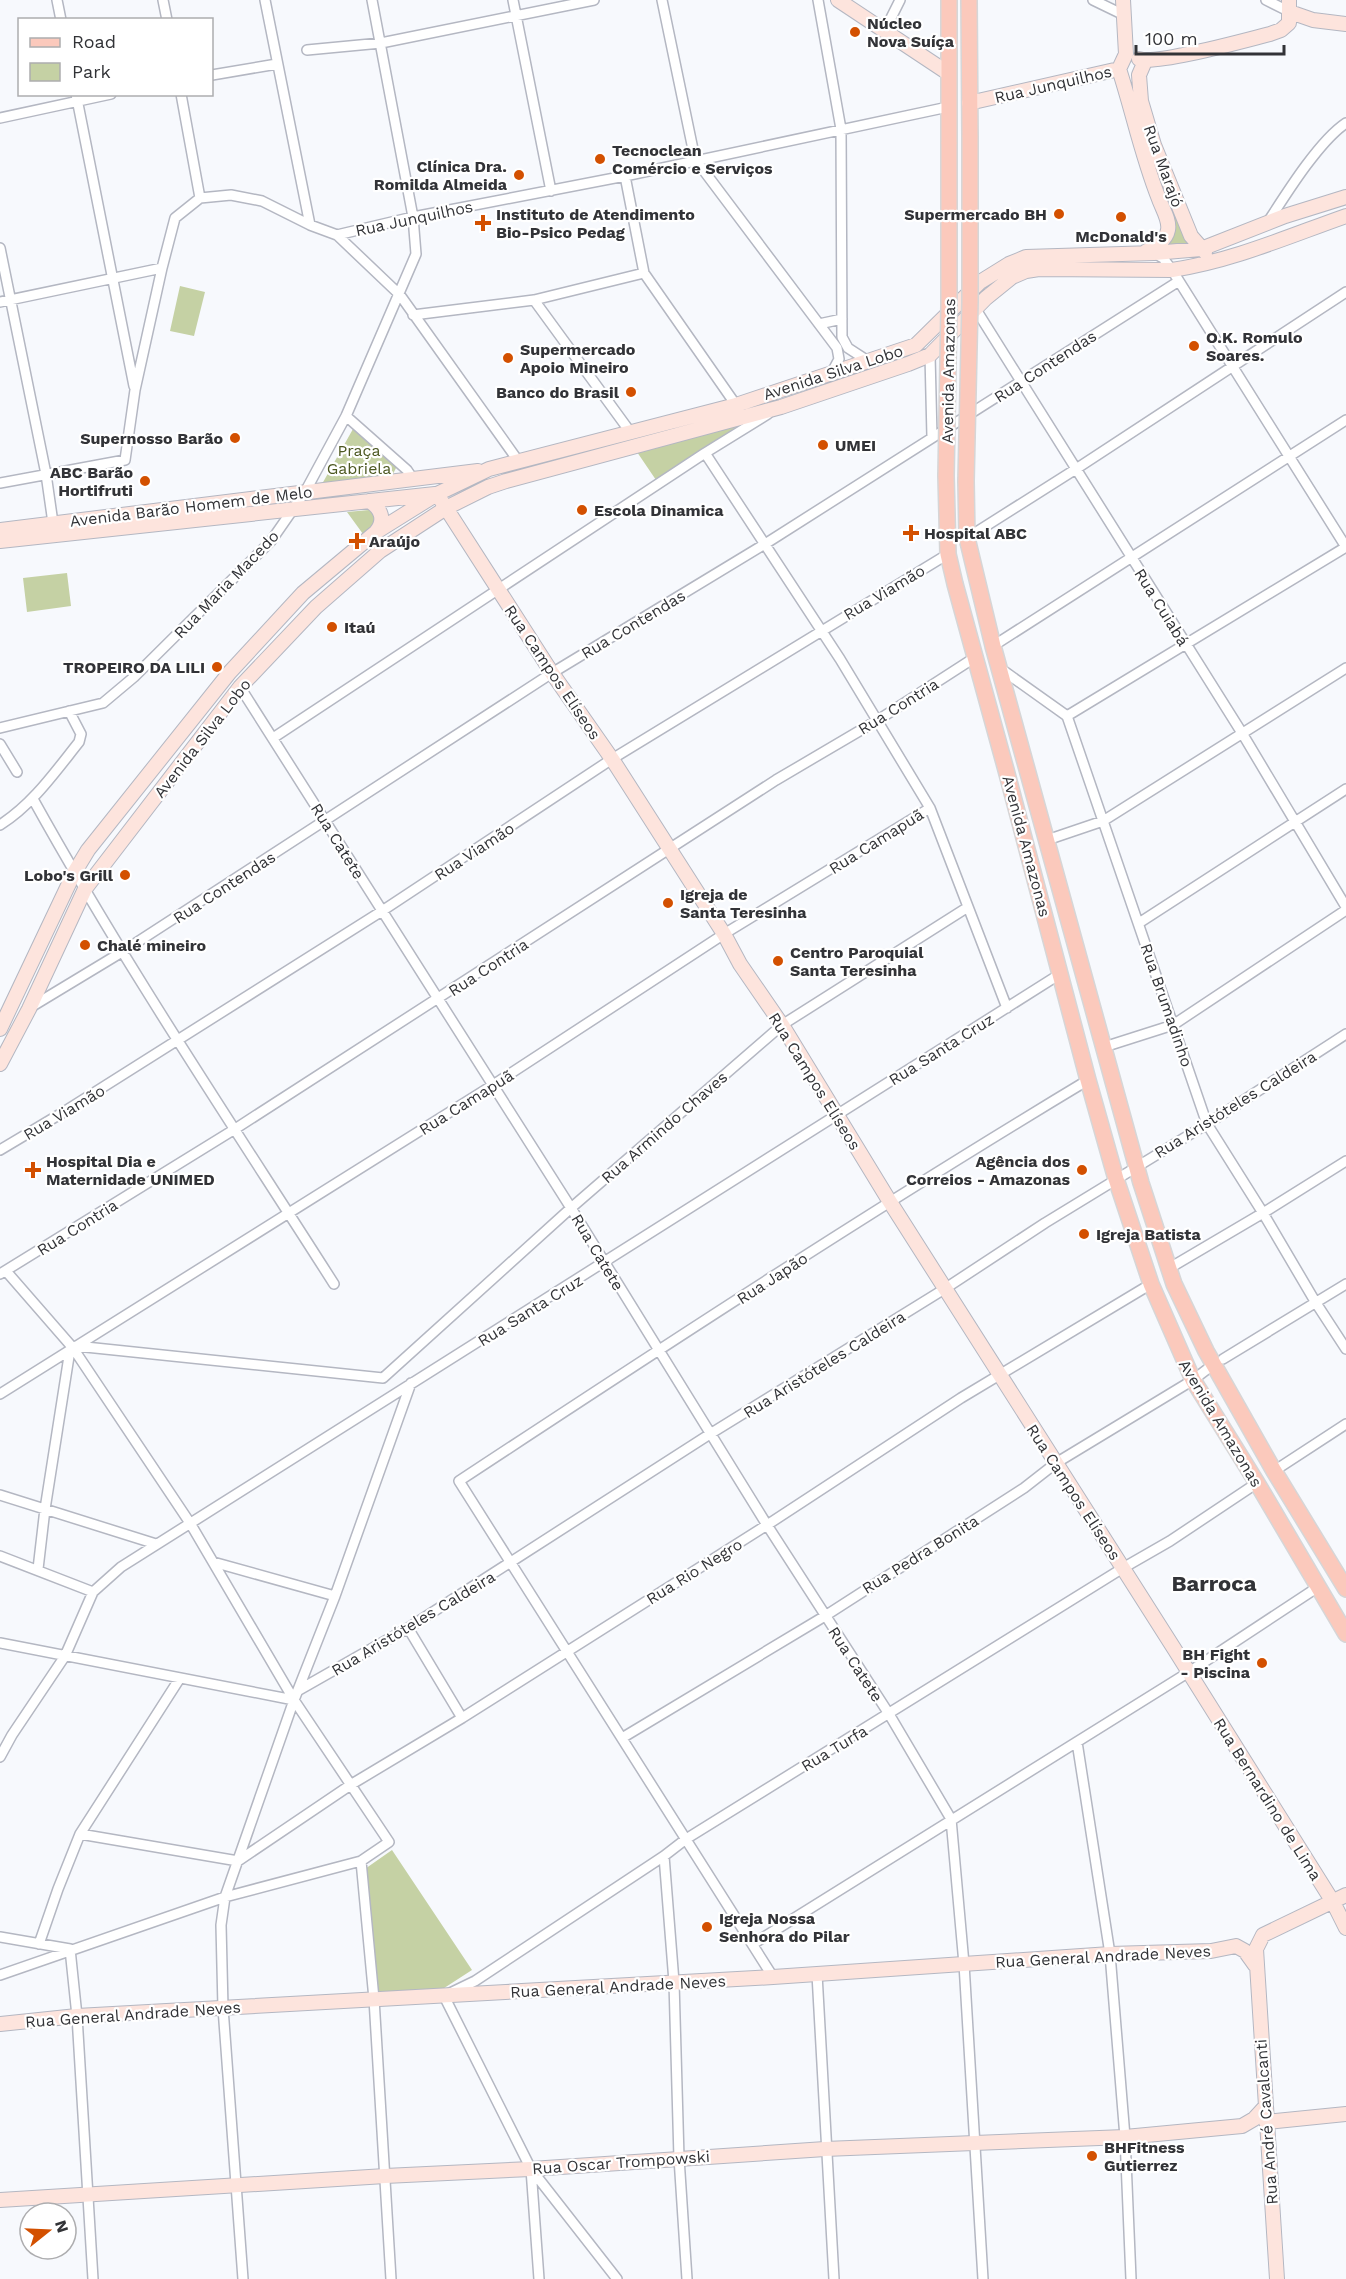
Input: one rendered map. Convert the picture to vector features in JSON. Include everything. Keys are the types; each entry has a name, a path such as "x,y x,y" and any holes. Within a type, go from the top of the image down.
{"main road":[{"name":"Avenida Amazonas","path":"949,0 950,306 946,476 948,554 1088,1080 1116,1179 1151,1284 1193,1380 1346,1634"},
{"name":"Avenida Amazonas","path":"969,0 970,302 967,538 999,668 1137,1166 1168,1269 1274,1471 1343,1579"}],"street":[{"path":"57,0 61,18"},
{"path":"163,0 167,18"},
{"path":"265,0 310,225"},
{"name":"Rua Maria Macedo","path":"0,728 103,703 134,677 271,542 305,492 346,416 416,254 413,217 372,0"},
{"path":"513,0 551,191"},
{"path":"307,50 381,43 594,0"},
{"path":"662,0 695,159 837,348 838,359 831,374"},
{"path":"818,0 841,129 842,337 848,348 868,361"},
{"path":"838,0 948,74"},
{"path":"885,30 900,0"},
{"path":"1093,0 1124,15"},
{"path":"1123,0 1126,54"},
{"path":"1266,0 1290,6 1313,20 1346,24"},
{"path":"1145,61 1281,30 1288,23 1290,6"},
{"name":"Rua Junquilhos","path":"969,103 1119,69 1126,54 1145,61"},
{"name":"Rua Marajó","path":"1145,61 1138,75 1141,101 1154,145 1191,236 1201,249 1216,261"},
{"path":"213,75 277,64"},
{"name":"Rua Marajó","path":"1119,69 1169,229 1166,236 1148,254"},
{"path":"0,118 77,98 94,96"},
{"path":"0,483 125,460 135,390 175,218 200,198 181,96"},
{"path":"77,98 135,390"},
{"name":"Rua Junquilhos","path":"200,198 231,195 262,201 310,225 337,235 413,217 625,176 695,159 948,107"},
{"path":"1282,211 1317,153 1339,127 1346,123"},
{"path":"1154,145 1158,197"},
{"path":"625,176 644,273 736,405 738,414 735,420"},
{"name":"Avenida Silva Lobo","path":"0,1029 74,873 88,850 230,672 303,593 376,532 437,494 489,469 736,405 916,345 980,282 993,272 1026,257 1148,254 1201,249 1267,223 1282,211 1346,197"},
{"name":"Avenida Silva Lobo","path":"437,494 488,487 692,429 735,420 930,355 975,308 1004,284 1026,271 1039,269 1175,276 1346,216"},
{"path":"337,235 400,295 519,462"},
{"path":"0,248 46,474 53,523"},
{"path":"999,668 1067,716 1346,547 1290,454 1163,258 1148,254"},
{"path":"0,302 162,268"},
{"path":"413,315 534,300 644,273"},
{"name":"Rua Contendas","path":"29,1009 326,821 552,673 765,544 1020,382 1175,276"},
{"path":"967,538 1076,470 1346,292"},
{"path":"534,300 631,433"},
{"name":"Rua Cuiabá","path":"975,308 1242,733 1346,909"},
{"path":"819,324 842,319"},
{"name":"Avenida Amazonas","path":"930,355 932,437"},
{"path":"273,738 705,453 781,406"},
{"path":"346,416 407,470 413,479 392,498"},
{"path":"993,646 1346,420"},
{"path":"705,453 822,630 930,808 1007,1008"},
{"name":"Avenida Barão Homem de Melo","path":"0,530 489,469"},
{"name":"Avenida Silva Lobo","path":"0,1064 29,1009 85,889 240,687 316,607 380,551 446,508 488,487"},
{"name":"Avenida Barão Homem de Melo","path":"0,541 437,494"},
{"name":"Rua Campos Elíseos","path":"437,494 724,934 740,964 782,1025 999,1376 1189,1672"},
{"path":"369,501 379,508 381,514 381,526 376,532"},
{"name":"Rua Viamão","path":"0,1150 382,911 612,759 948,554"},
{"name":"Rua Contria","path":"3,1273 438,1000 776,780 878,720 974,658"},
{"path":"1047,840 1103,821 1346,668"},
{"name":"Rua Catete","path":"240,687 571,1208 767,1525 889,1714 951,1819"},
{"path":"0,825 17,814 33,799 79,742 81,734 79,726 69,711"},
{"name":"Rua Brumadinho","path":"1067,716 1207,1124 1346,1349"},
{"path":"0,744 17,772"},
{"path":"1139,923 1346,789"},
{"path":"33,799 122,952 334,1284"},
{"name":"Rua Camapuã","path":"0,1394 493,1085 724,934 930,808"},
{"name":"Rua Armindo Chaves","path":"73,1348 383,1378 571,1208 782,1025 968,907"},
{"path":"1104,1047 1173,1025 1346,909"},
{"name":"Rua Santa Cruz","path":"0,1757 12,1735 65,1656 93,1592 121,1567 1060,974"},
{"name":"Rua Aristóteles Caldeira","path":"299,1690 408,1628 512,1563 710,1434 1207,1124 1346,1034"},
{"name":"Rua Japão","path":"512,1563 459,1481 658,1350 890,1202 1088,1080"},
{"path":"1168,1269 1346,1161"},
{"path":"0,1975 225,1897 361,1861 389,1842 294,1700 190,1523 73,1348 3,1273"},
{"name":"Rua Rio Negro","path":"238,1861 352,1784 462,1718 767,1525 961,1398 1151,1284"},
{"name":"Rua Pedra Bonita","path":"622,1738 825,1616 1024,1488 1056,1463 1346,1284"},
{"path":"38,1569 45,1509 73,1348"},
{"path":"243,2279 224,2008 221,1924 225,1897 294,1700 335,1596 411,1383"},
{"path":"1274,1471 1346,1424"},
{"name":"Rua Turfa","path":"444,1996 480,1978 686,1839 1170,1541 1257,1483"},
{"path":"0,1495 156,1544"},
{"path":"0,1556 93,1592"},
{"path":"213,1562 335,1596"},
{"path":"512,1563 773,1977"},
{"path":"753,1944 1189,1672 1318,1587"},
{"path":"408,1628 462,1718"},
{"path":"0,1643 294,1700"},
{"name":"Rua Bernardino de Lima","path":"1189,1672 1333,1902 1346,1928"},
{"path":"39,1944 58,1888 81,1834 180,1678"},
{"path":"1077,1742 1110,1954 1125,2137 1131,2279"},
{"path":"951,1819 964,1964 983,2279"},
{"path":"81,1834 238,1861"},
{"path":"664,1856 674,1982 679,2158 687,2279"},
{"path":"361,1861 374,1999 391,2279"},
{"path":"1333,1902 1346,1895"},
{"name":"Rua André Cavalcanti","path":"1277,2279 1256,1949 1263,1935 1333,1902"},
{"path":"0,1937 70,1949"},
{"name":"Rua General Andrade Neves","path":"0,2024 77,2016 773,1977 1110,1954 1211,1951 1236,1946 1245,1951 1256,1965"},
{"path":"70,1949 77,2016 93,2279"},
{"path":"817,1974 834,2279"},
{"path":"444,1996 531,2169 617,2279"},
{"path":"1242,2126 1254,2119 1265,2107"},
{"path":"1266,2122 1346,2114"},
{"path":"1242,2126 1256,2131 1267,2139"},
{"name":"Rua Oscar Trompowski","path":"0,2200 531,2169 825,2149 1125,2137 1242,2126"},
{"path":"531,2169 538,2279"}],"green space":[{"path":"1162,180 1190,243 1163,246"},
{"path":"180,286 205,292 194,336 170,331"},
{"path":"741,424 656,480 637,452"},
{"name":"Praça Gabriela","path":"353,429 397,466 393,474 322,484"},
{"path":"369,510 375,513 376,524 363,534 347,512"},
{"path":"67,573 71,606 27,612 23,578"},
{"path":"392,1850 472,1970 438,1992 379,1996 362,1871"}],"place":[{"name":"Núcleo Nova Suíça","path":"855,32"},
{"name":"Tecnoclean Comércio e Serviços","path":"600,159"},
{"name":"Clínica Dra. Romilda Almeida","path":"519,175"},
{"name":"Supermercado BH","path":"1059,214"},
{"name":"McDonald's","path":"1121,217"},
{"name":"Instituto de Atendimento Bio-Psico Pedag","path":"483,223"},
{"name":"O.K. Romulo Soares.","path":"1194,346"},
{"name":"Supermercado Apoio Mineiro","path":"508,358"},
{"name":"Banco do Brasil","path":"631,392"},
{"name":"Supernosso Barão","path":"235,438"},
{"name":"UMEI","path":"823,445"},
{"name":"ABC Barão Hortifruti","path":"145,481"},
{"name":"Escola Dinamica","path":"582,510"},
{"name":"Hospital ABC","path":"911,533"},
{"name":"Araújo","path":"357,541"},
{"name":"Itaú","path":"332,627"},
{"name":"TROPEIRO DA LILI","path":"217,667"},
{"name":"Lobo's Grill","path":"125,875"},
{"name":"Igreja de Santa Teresinha","path":"668,903"},
{"name":"Chalé mineiro","path":"85,945"},
{"name":"Centro Paroquial Santa Teresinha","path":"778,961"},
{"name":"Hospital Dia e Maternidade UNIMED","path":"33,1170"},
{"name":"Agência dos Correios - Amazonas","path":"1082,1170"},
{"name":"Igreja Batista","path":"1084,1234"},
{"name":"BH Fight - Piscina","path":"1262,1663"},
{"name":"Igreja Nossa Senhora do Pilar","path":"707,1927"},
{"name":"BHFitness Gutierrez","path":"1092,2156"}],"district":[{"name":"Barroca","path":"1214,1583"}]}
